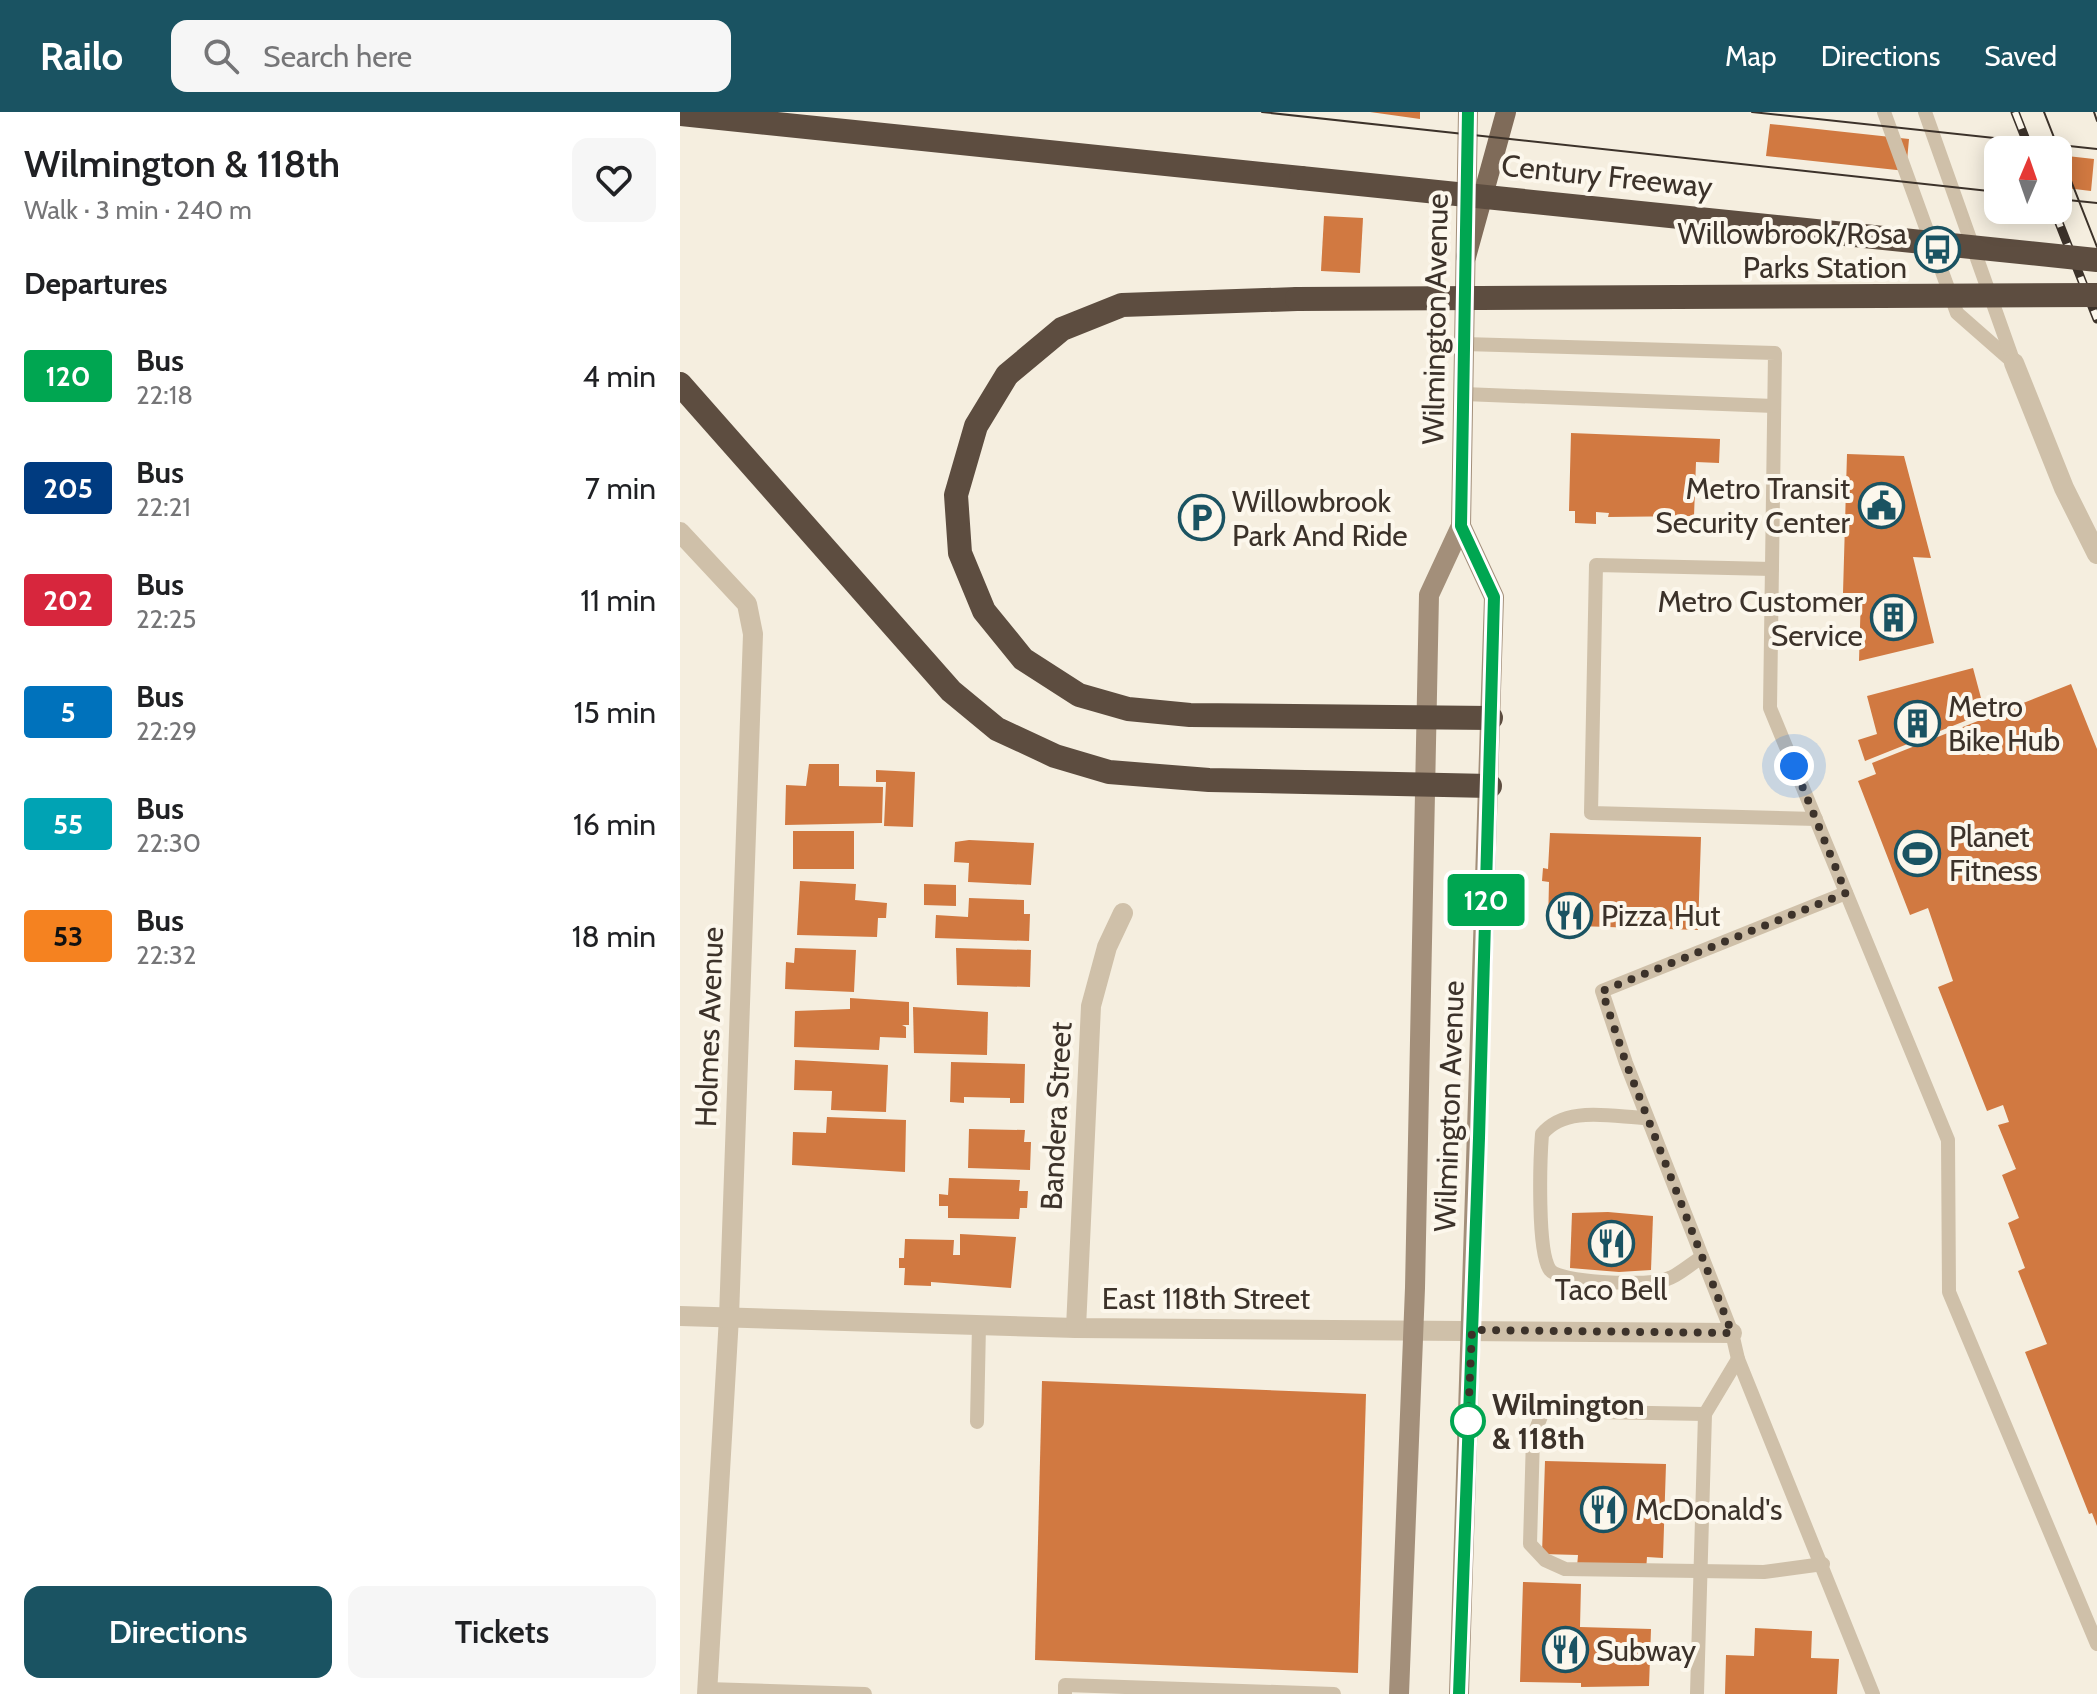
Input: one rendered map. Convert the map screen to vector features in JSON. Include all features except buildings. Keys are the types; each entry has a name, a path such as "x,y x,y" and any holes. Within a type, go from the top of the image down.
{"highway":[{"name":"Century Freeway","path":"680,114 2097,260"},
{"path":"1491,718 1190,715 1128,709 1079,695 1023,659 984,611 960,553 956,495 976,426 1007,375 1062,329 1122,305 1297,299 2097,295"},
{"path":"680,384 951,691 997,729 1055,756 1109,772 1209,780 1490,786"}],"main road":[{"name":"Wilmington Avenue","path":"1399,1694 1413,1328 1429,595 1461,526 1468,112"},
{"path":"1466,257 1506,112"},
{"name":"Wilmington Avenue","path":"1459,1694 1494,597 1461,526"}],"street":[{"path":"2014,363 2064,488 2097,554"},
{"name":"Holmes Avenue","path":"680,532 747,604 753,634 729,1317 707,1692"},
{"name":"Bandera Street","path":"1076,1328 1091,1006 1107,947 1123,913"},
{"name":"East 118th Street","path":"680,1316 1076,1328 1413,1328 1732,1333"}],"lane":[{"path":"1884,112 1957,313 2014,363"},
{"path":"1925,112 2014,363"},
{"path":"1464,344 1522,343 1775,353 1770,708 1948,1140 1949,1292 2097,1644"},
{"path":"1464,394 1774,406"},
{"path":"1772,569 1596,565 1591,813 1816,819"},
{"path":"1846,893 1602,991 1647,1118 1732,1333 1738,1359 1873,1694"},
{"path":"1647,1118 1568,1116 1553,1121 1542,1134 1539,1165 1548,1268 1555,1275 1571,1278 1642,1283 1662,1281 1702,1257"},
{"path":"977,1422 979,1325"},
{"path":"1697,1694 1705,1414 1738,1359"},
{"path":"1705,1414 1543,1411 1533,1437 1530,1544 1545,1560 1565,1569 1764,1572 1823,1564"},
{"path":"1065,1694 1065,1685 1334,1694"},
{"path":"707,1692 865,1694"}],"tram line":[{"path":"1262,112 1984,190"},
{"path":"1752,112 2097,149"},
{"path":"2044,112 2097,247"},
{"path":"2094,112 2097,121"},
{"path":"2072,200 2097,203"}],"railway":[{"path":"2015,112 2024,136"},
{"path":"2060,224 2097,319"}],"bus line":[{"name":"120","path":"1459,1694 1489,833 1494,597 1461,526 1468,112"}],"place":[{"name":"Willowbrook/Rosa Parks Station","path":"1938,250"},
{"name":"Metro Transit Security Center","path":"1881,505"},
{"name":"Willowbrook Park And Ride","path":"1201,518"},
{"name":"Metro Customer Service","path":"1894,618"},
{"name":"Metro Bike Hub","path":"1917,723"},
{"name":"Planet Fitness","path":"1918,853"},
{"name":"Pizza Hut","path":"1570,915"},
{"name":"Taco Bell","path":"1611,1243"},
{"name":"Wilmington & 118th","path":"1468,1421"},
{"name":"McDonald's","path":"1604,1509"},
{"name":"Subway","path":"1565,1650"}],"route":[{"path":"1468,1421 1472,1330 1732,1333 1626,1063 1602,991 1846,893 1794,766"}]}
